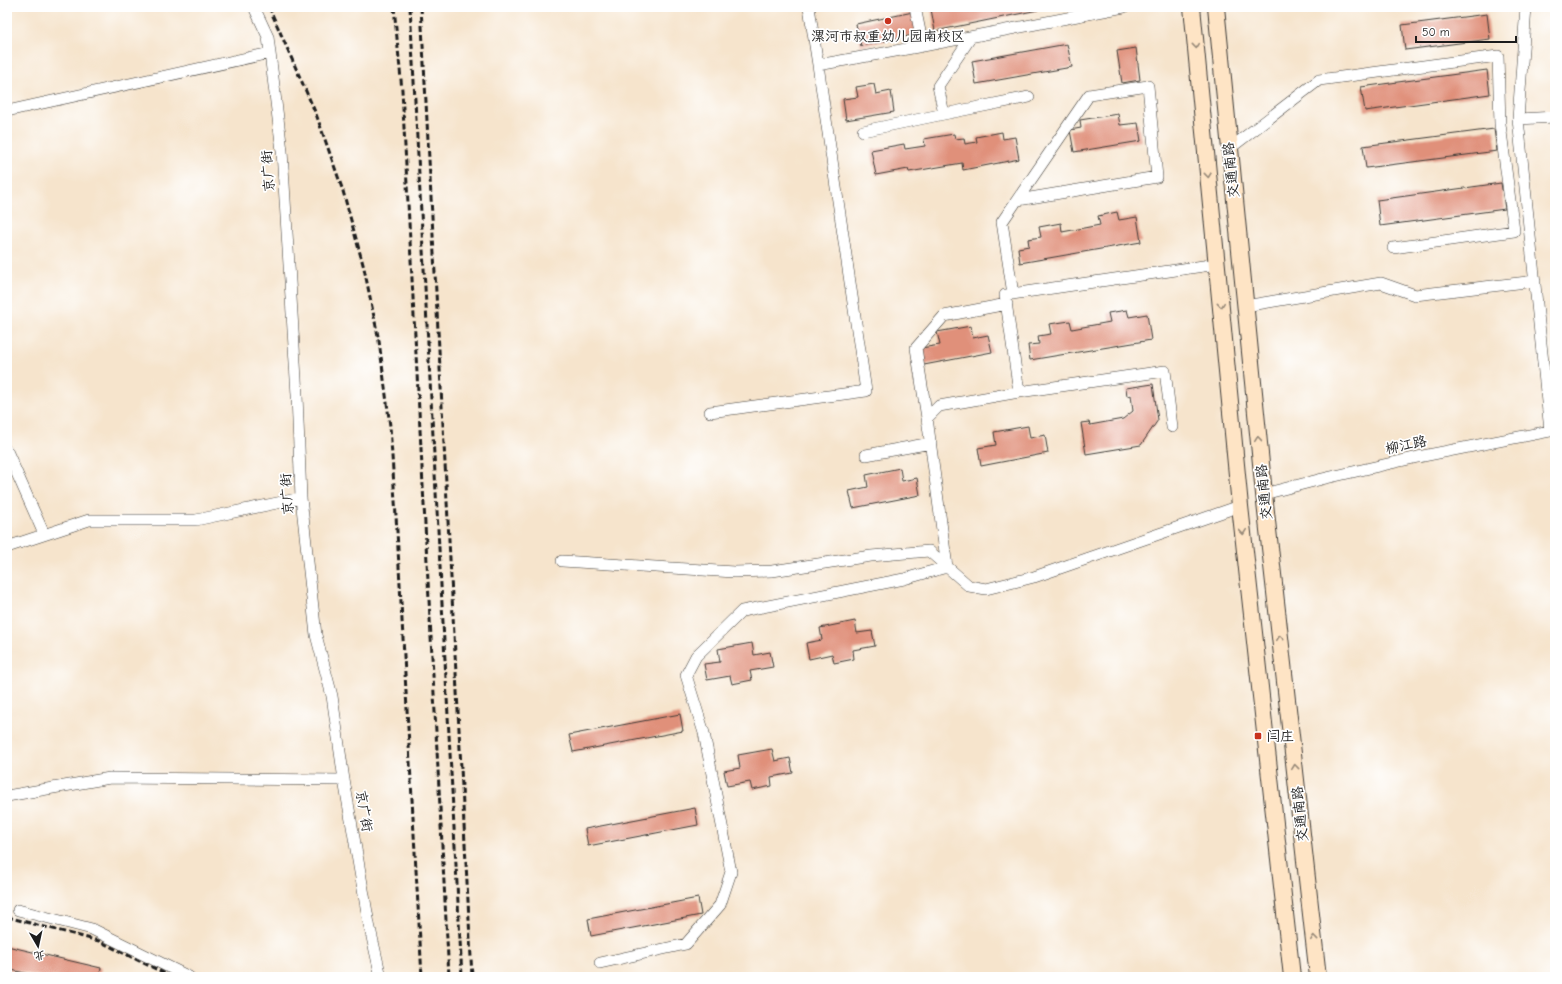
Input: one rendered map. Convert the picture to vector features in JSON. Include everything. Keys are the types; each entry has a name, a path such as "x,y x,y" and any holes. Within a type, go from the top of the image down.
{"main road":[{"name":"交通南路","path":"1192,7 1240,506 1292,977"},
{"name":"交通南路","path":"1216,7 1264,494 1318,977"},
{"path":"1240,506 1264,494"}],"street":[{"name":"京广街","path":"254,7 268,37 282,151 297,395 301,498 316,635 332,696 344,780 369,924 381,977"},
{"path":"710,412 866,391 809,7"},
{"path":"915,7 923,46"},
{"path":"818,64 923,46 1124,7"},
{"path":"1526,7 1518,119 1552,431"},
{"path":"944,114 938,86 971,37"},
{"path":"7,111 270,53"},
{"path":"1229,149 1319,80 1498,56 1500,124 1514,231 1394,248"},
{"path":"1013,294 1002,222 1089,95 1148,86 1157,177 1018,200"},
{"path":"863,131 1029,97"},
{"path":"1518,119 1555,117"},
{"path":"1019,392 1005,295 1217,264"},
{"path":"1245,306 1381,283 1415,295 1535,281"},
{"path":"947,567 931,443 916,348 944,316 1007,304"},
{"path":"927,418 939,406 1019,392 1165,371 1172,427"},
{"name":"柳江路","path":"1264,494 1418,457 1552,431"},
{"path":"866,455 931,443"},
{"path":"7,451 44,534"},
{"path":"7,547 88,520 196,520 301,498"},
{"path":"562,561 734,572 772,571 871,556 929,551 969,586 986,589 1034,576 1240,506"},
{"path":"600,963 686,944 720,905 731,872 704,733 686,675 696,656 742,611 904,579 947,567"},
{"path":"7,796 110,778 344,780"},
{"path":"18,910 92,929 189,977"}],"building":[{"path":"941,7 1037,7 1038,10 935,31 931,9"},
{"path":"913,12 918,34 861,46 856,24"},
{"path":"1487,14 1490,39 1405,50 1402,25"},
{"path":"1067,44 1072,67 976,84 972,61"},
{"path":"1136,48 1140,80 1122,83 1117,51"},
{"path":"1487,70 1490,94 1365,111 1361,87"},
{"path":"874,84 876,94 891,91 894,112 846,120 843,99 858,97 856,87"},
{"path":"1118,114 1120,125 1138,123 1141,141 1074,152 1070,130 1081,128 1080,120"},
{"path":"1494,129 1497,151 1366,168 1363,146"},
{"path":"1002,132 1003,139 1015,137 1019,159 963,170 962,163 909,172 908,169 876,175 871,150 904,144 905,149 925,146 924,139 954,134 955,139 964,138 965,144 977,142 976,137"},
{"path":"1501,183 1505,209 1380,226 1377,200"},
{"path":"1117,212 1119,220 1137,217 1141,242 1020,263 1018,248 1029,246 1028,239 1041,237 1039,227 1061,223 1062,232 1100,225 1098,216"},
{"path":"1127,310 1129,317 1147,314 1151,340 1030,360 1028,345 1039,344 1038,336 1051,334 1049,324 1070,321 1072,329 1110,322 1108,313"},
{"path":"971,326 973,338 988,335 992,352 924,365 921,348 940,345 937,332"},
{"path":"1153,384 1158,420 1141,445 1086,454 1081,423 1089,422 1090,425 1123,419 1133,411 1131,395 1127,396 1126,388"},
{"path":"1028,426 1030,438 1045,435 1048,453 981,466 978,448 996,445 994,432"},
{"path":"900,468 902,481 917,478 920,495 853,508 849,491 868,487 866,475"},
{"path":"855,621 857,633 872,631 875,646 853,650 854,659 834,663 832,654 809,659 806,643 822,640 820,628"},
{"path":"752,643 754,655 770,652 773,667 750,671 752,680 732,684 730,676 707,680 704,664 720,662 718,649"},
{"path":"680,714 683,731 573,752 569,735"},
{"path":"772,749 775,761 790,758 793,773 771,777 772,786 752,790 750,782 727,786 724,771 740,768 738,755"},
{"path":"695,808 698,825 588,846 585,829"},
{"path":"698,898 701,915 591,936 588,919"},
{"path":"7,946 101,968 99,977 42,977 7,969"}],"railway":[{"path":"269,7 316,114 343,191 364,268 379,341 390,426 422,977"},
{"path":"394,7 402,90 449,977"},
{"path":"410,7 462,977"},
{"path":"421,7 472,977"},
{"path":"7,917 99,941 172,977"}],"place":[{"name":"漯河市叔重幼儿园南校区","path":"888,21"},
{"name":"闫庄","path":"1258,736"}]}
